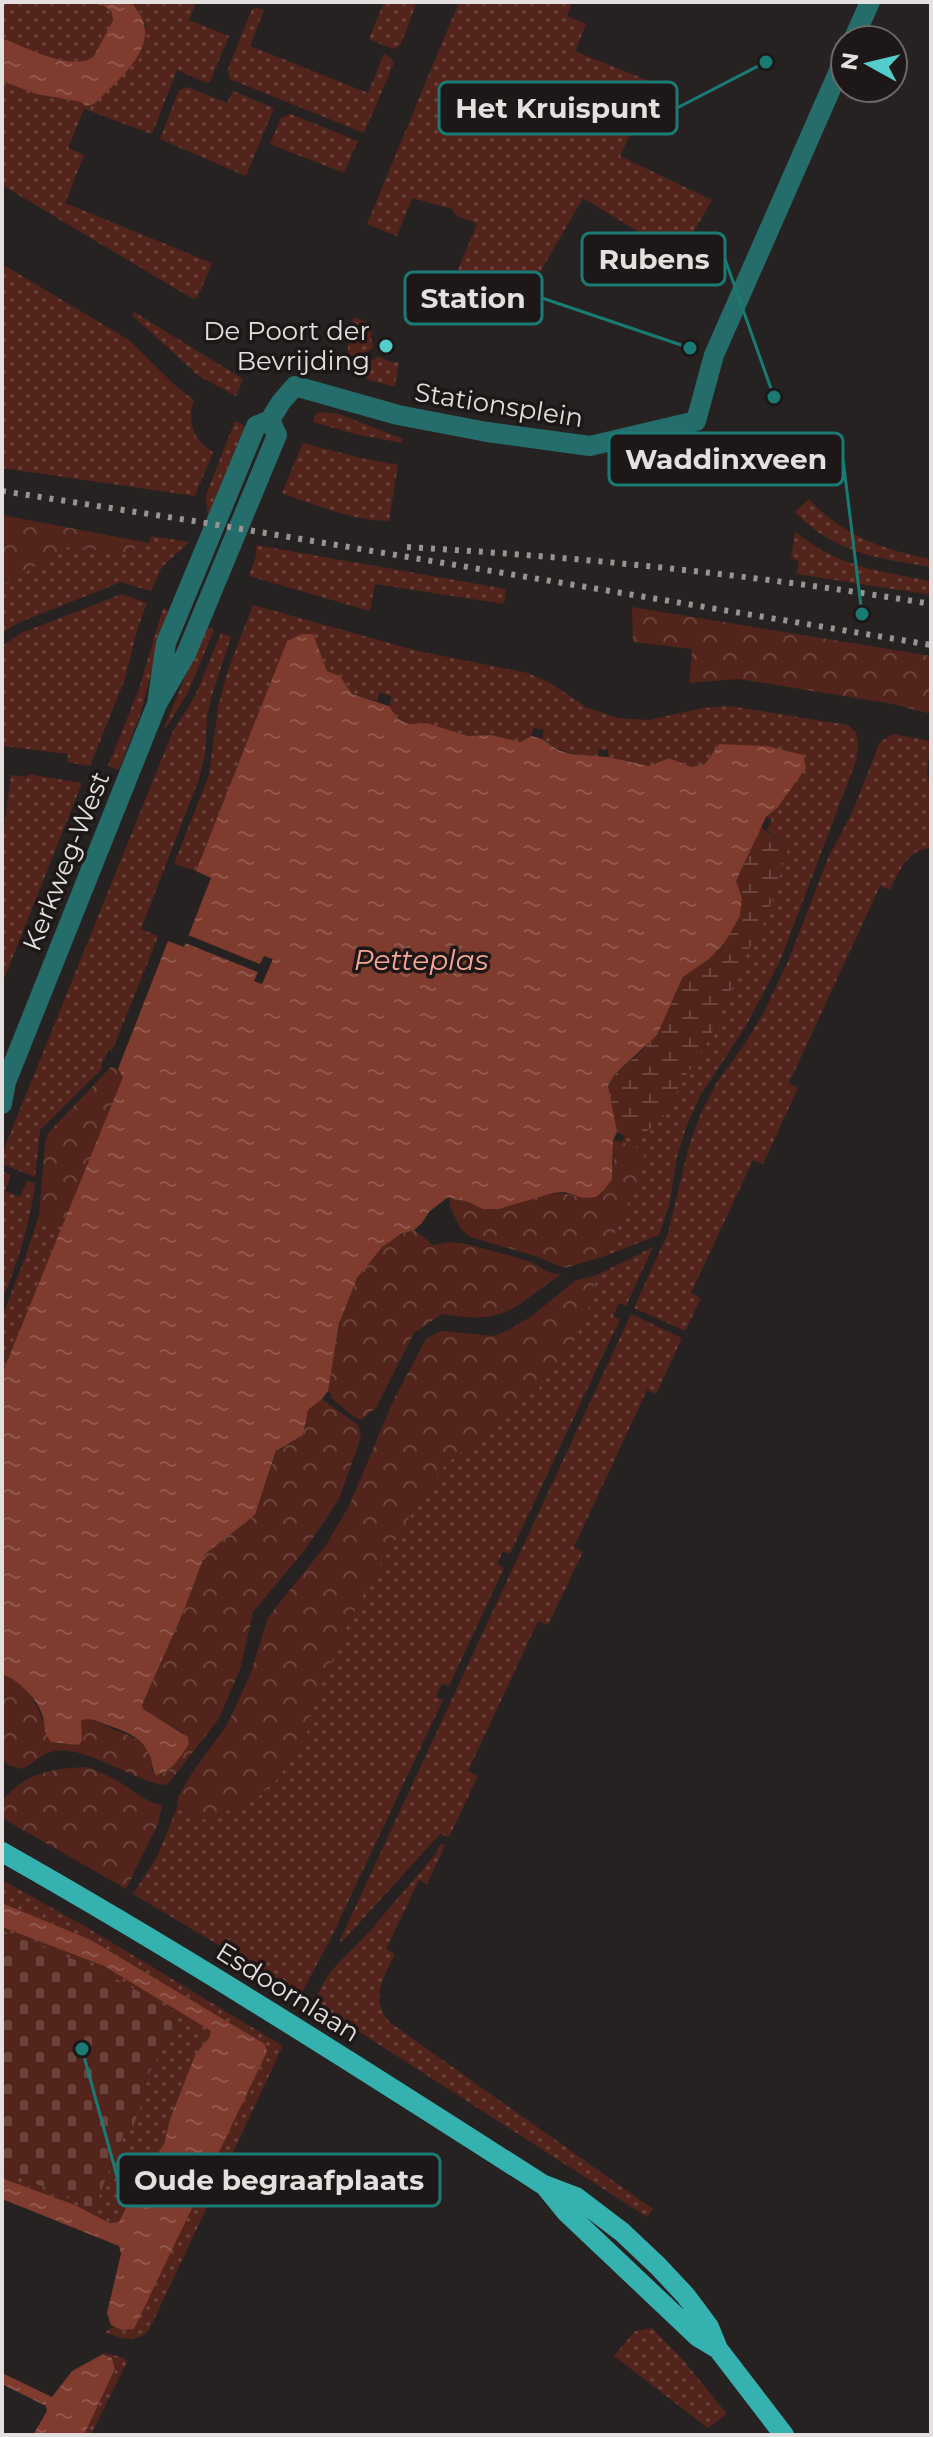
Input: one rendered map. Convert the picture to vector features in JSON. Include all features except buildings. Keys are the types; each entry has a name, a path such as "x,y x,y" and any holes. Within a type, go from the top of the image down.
{"main road":[{"name":"Esdoornlaan","path":"2,1852 196,1965 542,2184 576,2197 622,2232 686,2296 709,2327 718,2349 784,2435"}],"street":[{"path":"860,24 870,2"},
{"name":"Stationsplein","path":"295,386 398,415 487,432 590,446 696,421 714,355 829,93"},
{"name":"Kerkweg-West","path":"2,1104 4,1085 157,704 166,643 179,609 256,426 270,420 295,386"}],"green space":[{"path":"2,2 98,2 111,11 113,20 94,56 74,62 36,52 2,38"},
{"path":"130,2 196,2 189,20 229,36 210,82 177,70 152,134 84,109 68,148 84,155 65,203 212,263 198,297 193,299 2,185 2,81 36,94 81,102 86,106 94,104 134,62 146,27 139,11"},
{"path":"384,2 417,2 400,46 393,49 369,39"},
{"path":"459,2 573,2 567,16 586,24 577,52 654,83 620,156 712,200 677,260 638,237 639,232 583,198 532,286 483,314 441,311 477,224 457,216 452,209 412,198 397,236 367,224"},
{"path":"252,9 264,10 250,46 368,93 384,54 391,58 394,63 364,133 230,79 228,69"},
{"path":"188,87 227,103 233,91 274,108 246,176 160,139 179,90"},
{"path":"290,114 358,141 344,173 270,144 281,118"},
{"path":"2,264 129,340 194,400 191,415 193,430 213,452 195,496 2,468"},
{"path":"134,312 243,379 236,396 199,376 132,315"},
{"path":"354,317 373,325 373,348 349,360 347,338"},
{"path":"378,356 399,363 395,387 369,380 356,372"},
{"path":"319,412 339,414 403,439 402,443 313,422"},
{"path":"235,421 245,426 208,518 206,495"},
{"path":"303,443 398,465 389,521 348,515 282,493"},
{"path":"809,499 849,531 880,546 931,559 931,567 857,552 825,537 795,512"},
{"path":"2,515 149,543 119,555 71,545 2,586"},
{"path":"795,531 826,553 842,560 931,581 931,595 797,574 799,561 791,558"},
{"path":"151,536 189,542 162,567 151,591 121,582 18,623 2,633 2,586 71,545 119,555 149,543"},
{"path":"256,545 506,589 504,604 375,584 370,611 249,576 256,556"},
{"path":"122,594 147,603 125,679 90,766 67,762 68,754 2,746 2,646 21,633"},
{"path":"253,605 418,651 528,673 550,683 586,707 617,718 649,720 703,708 729,706 848,725 856,732 856,761 780,961 746,1026 700,1096 687,1125 659,1235 605,1256 641,1173 644,1155 635,1146 621,1144 625,1136 640,1135 667,1112 681,1083 710,1038 749,949 766,919 787,853 787,847 767,830 772,820 766,817 777,808 719,744 705,764 691,767 669,758 649,766 608,757 608,750 599,749 598,756 568,752 542,739 544,730 534,728 531,736 521,742 491,735 468,736 427,723 408,724 398,719 389,706 392,697 380,692 377,701 352,694 340,676 327,671 313,634 303,634 287,641 196,871 174,864 209,775 218,707 228,670"},
{"path":"632,607 931,656 931,714 893,704 739,679 689,683 692,649 633,642"},
{"path":"163,608 169,611 139,718 119,770 108,766 139,689"},
{"path":"206,626 214,630 188,692 164,728"},
{"path":"221,633 231,637 211,698 205,755 199,779 141,929 158,936 103,1068 40,1130 35,1177 2,1164 2,1154 173,731 195,696"},
{"path":"893,734 931,741 927,770 931,794 931,848 910,857 890,890 880,886 789,1083 798,1088 763,1164 753,1160 691,1293 701,1298 685,1331 634,1308 668,1233 689,1146 717,1082 764,1012 880,742"},
{"path":"28,774 82,783 2,984 2,844 11,775 27,777"},
{"path":"761,827 787,847 766,919 749,949 710,1038 681,1083 667,1112 655,1126 640,1135 625,1136 617,1132 608,1087 615,1074 644,1049 675,997 683,977 709,959 725,942 740,916 742,898 736,882"},
{"path":"111,1067 123,1077 63,1227 51,1223 39,1215 45,1143 49,1132"},
{"path":"613,1140 635,1146 644,1155 641,1173 605,1256 565,1268 470,1237 461,1229 449,1205 448,1197 495,1209 557,1193 575,1196 614,1164"},
{"path":"2,1171 11,1175 5,1191 20,1197 27,1181 35,1183 23,1243 2,1300"},
{"path":"39,1215 63,1227 2,1374 2,1316"},
{"path":"414,1230 433,1245 449,1242 466,1244 529,1261 551,1273 561,1274 507,1311 481,1317 442,1314 414,1333 376,1408 360,1420 331,1398 328,1391 342,1319 360,1274 374,1255 391,1240"},
{"path":"653,1247 626,1306 619,1303 613,1316 620,1319 510,1554 503,1551 497,1564 504,1568 449,1686 442,1684 436,1697 443,1700 332,1936 301,1994 133,1894 157,1857 177,1808 196,1821 218,1816 259,1796 277,1779 304,1743 313,1705 342,1636 416,1505 445,1465 538,1389 585,1313 594,1295 595,1276"},
{"path":"595,1276 594,1295 577,1336 538,1389 445,1465 416,1506 342,1636 313,1705 304,1743 277,1779 259,1796 218,1816 196,1821 177,1808 178,1797 192,1773 227,1725 250,1675 268,1617 326,1545 349,1506 394,1399 426,1339 441,1331 494,1336 532,1316 576,1280"},
{"path":"631,1314 682,1338 656,1394 647,1390 574,1547 583,1552 548,1625 538,1621 468,1771 478,1776 449,1837 440,1834 341,1943 340,1940"},
{"path":"322,1399 358,1425 361,1437 339,1499 304,1551 253,1612 240,1670 218,1720 168,1784 161,1785 94,1758 67,1751 46,1754 23,1769 8,1765 2,1759 2,1675 21,1684 28,1692 51,1742 79,1745 81,1722 83,1719 91,1720 143,1744 150,1755 152,1771 160,1775 169,1770 186,1749 184,1733 142,1709 142,1705 185,1608 205,1553 255,1515 277,1451 303,1435 308,1410"},
{"path":"87,1767 115,1779 150,1802 162,1805 158,1824 126,1889 2,1818 2,1801 30,1778 50,1771"},
{"path":"441,1843 445,1845 427,1884 419,1880 386,1949 395,1954 380,1990 379,1999 385,2016 392,2024 653,2209 647,2217 313,2002 330,1972 368,1933 435,1855"},
{"path":"2,1880 88,1928 283,2046 149,2330 133,2339 105,2332 115,2326 122,2330 134,2328 267,2052 265,2044 91,1940 2,1903"},
{"path":"2,1927 104,1966 211,2031 196,2053 170,2119 164,2144 141,2177 121,2220 116,2223 2,2178 2,2171 68,2196 93,2210 127,2124 132,2126 149,2086 144,2084 180,2015 2,1931"},
{"path":"2,1931 100,1970 180,2015 144,2083 149,2086 133,2126 127,2125 93,2211 68,2196 2,2171"},
{"path":"652,2328 684,2361 727,2414 708,2428 614,2356 635,2331"},
{"path":"104,2352 127,2362 91,2435 84,2435 115,2369 112,2358"}],"water":[{"path":"98,2 130,2 141,16 145,30 137,57 94,104 86,106 81,102 36,94 2,81 2,38 62,60 74,62 94,56 113,20 111,11"},
{"name":"Petteplas","path":"303,634 313,634 327,671 340,676 352,694 389,706 398,719 408,724 427,723 468,736 491,735 521,742 531,736 571,754 608,757 649,766 669,758 691,767 705,764 719,744 767,746 803,755 806,768 777,808 766,817 736,881 742,898 740,916 725,942 709,959 683,977 657,1035 615,1074 608,1086 617,1132 613,1140 612,1179 604,1190 596,1197 583,1198 565,1192 553,1193 499,1209 483,1209 448,1197 429,1212 414,1230 401,1234 382,1247 357,1278 339,1324 328,1391 308,1410 303,1435 276,1451 255,1515 205,1554 142,1705 143,1709 188,1737 189,1744 175,1763 156,1775 144,1745 124,1732 94,1720 81,1721 82,1740 79,1745 51,1742 41,1711 32,1697 21,1685 2,1675 2,1374 123,1077 118,1069 168,941 184,947 211,878 196,871 287,641"},
{"path":"2,1903 91,1940 265,2044 267,2052 134,2329 122,2330 111,2325 107,2313 121,2254 119,2246 2,2199 2,2178 75,2205 110,2223 119,2222 141,2177 164,2144 170,2119 196,2053 211,2031 104,1966 2,1927"},
{"path":"103,2354 112,2358 115,2369 84,2435 33,2435 47,2411 46,2406 2,2384 2,2373 52,2397 72,2371"}],"pier":[{"path":"188,935 260,964 264,956 273,959 262,984 254,981 258,972 185,943"}],"railway":[{"path":"2,491 931,645"},
{"path":"407,547 670,568 931,604"}],"place":[{"name":"Het Kruispunt","path":"766,62"},
{"name":"De Poort der Bevrijding","path":"386,346"},
{"name":"Station","path":"690,348"},
{"name":"Rubens","path":"774,397"},
{"name":"Waddinxveen","path":"862,614"},
{"name":"Oude begraafplaats","path":"82,2049"}]}
